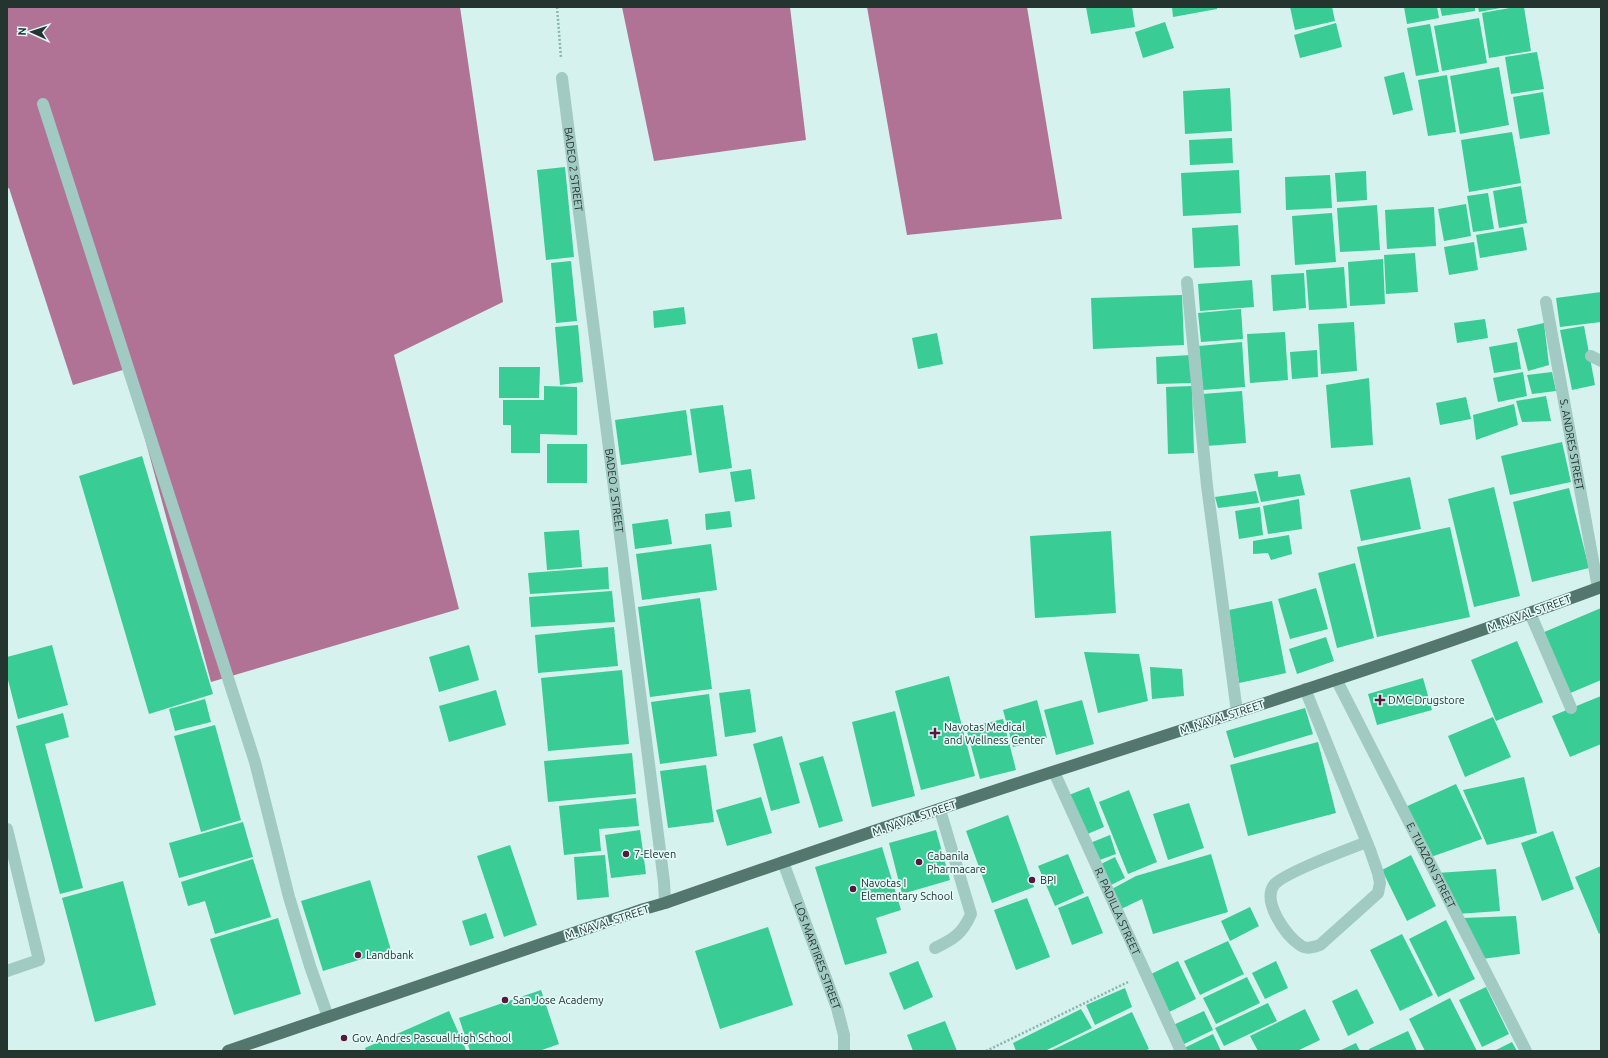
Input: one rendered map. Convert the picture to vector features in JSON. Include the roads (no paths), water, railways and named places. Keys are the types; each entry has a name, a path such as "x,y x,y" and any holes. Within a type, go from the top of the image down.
{"main road":[{"name":"M. NAVAL STREET","path":"228,1051 644,908 665,903 783,862 1336,679 1530,613 1599,587"}],"street":[{"name":"BADEO 2 STREET","path":"562,78 664,882 665,903"},
{"path":"43,104 255,762 290,897 310,966 328,1017"},
{"path":"1186,282 1207,486 1237,712"},
{"name":"S. ANDRES STREET","path":"1546,302 1599,587"},
{"path":"1530,613 1571,708"},
{"name":"E. TUAZON STREET","path":"1336,679 1526,1051"},
{"path":"1305,689 1366,842 1378,873 1380,883 1378,893 1320,945 1309,948 1300,946 1277,919 1271,903 1270,893 1275,884 1295,872 1366,842"},
{"name":"R. PADILLA STREET","path":"1054,772 1181,1051"},
{"path":"935,948 958,934 966,926 971,914 940,810"},
{"path":"7,829 10,855 39,960 7,971"},
{"name":"LOS MARTIRES STREET","path":"783,862 837,1008 844,1035 844,1051"}],"place":[{"name":"DMC Drugstore","path":"1380,700"},
{"name":"Navotas Medical and Wellness Center","path":"935,733"},
{"name":"7-Eleven","path":"626,854"},
{"name":"Cabanila Pharmacare","path":"919,862"},
{"name":"BPI","path":"1032,880"},
{"name":"Navotas I Elementary School","path":"853,889"},
{"name":"Landbank","path":"358,955"},
{"name":"San Jose Academy","path":"505,1000"},
{"name":"Gov. Andres Pascual High School","path":"344,1038"}]}
